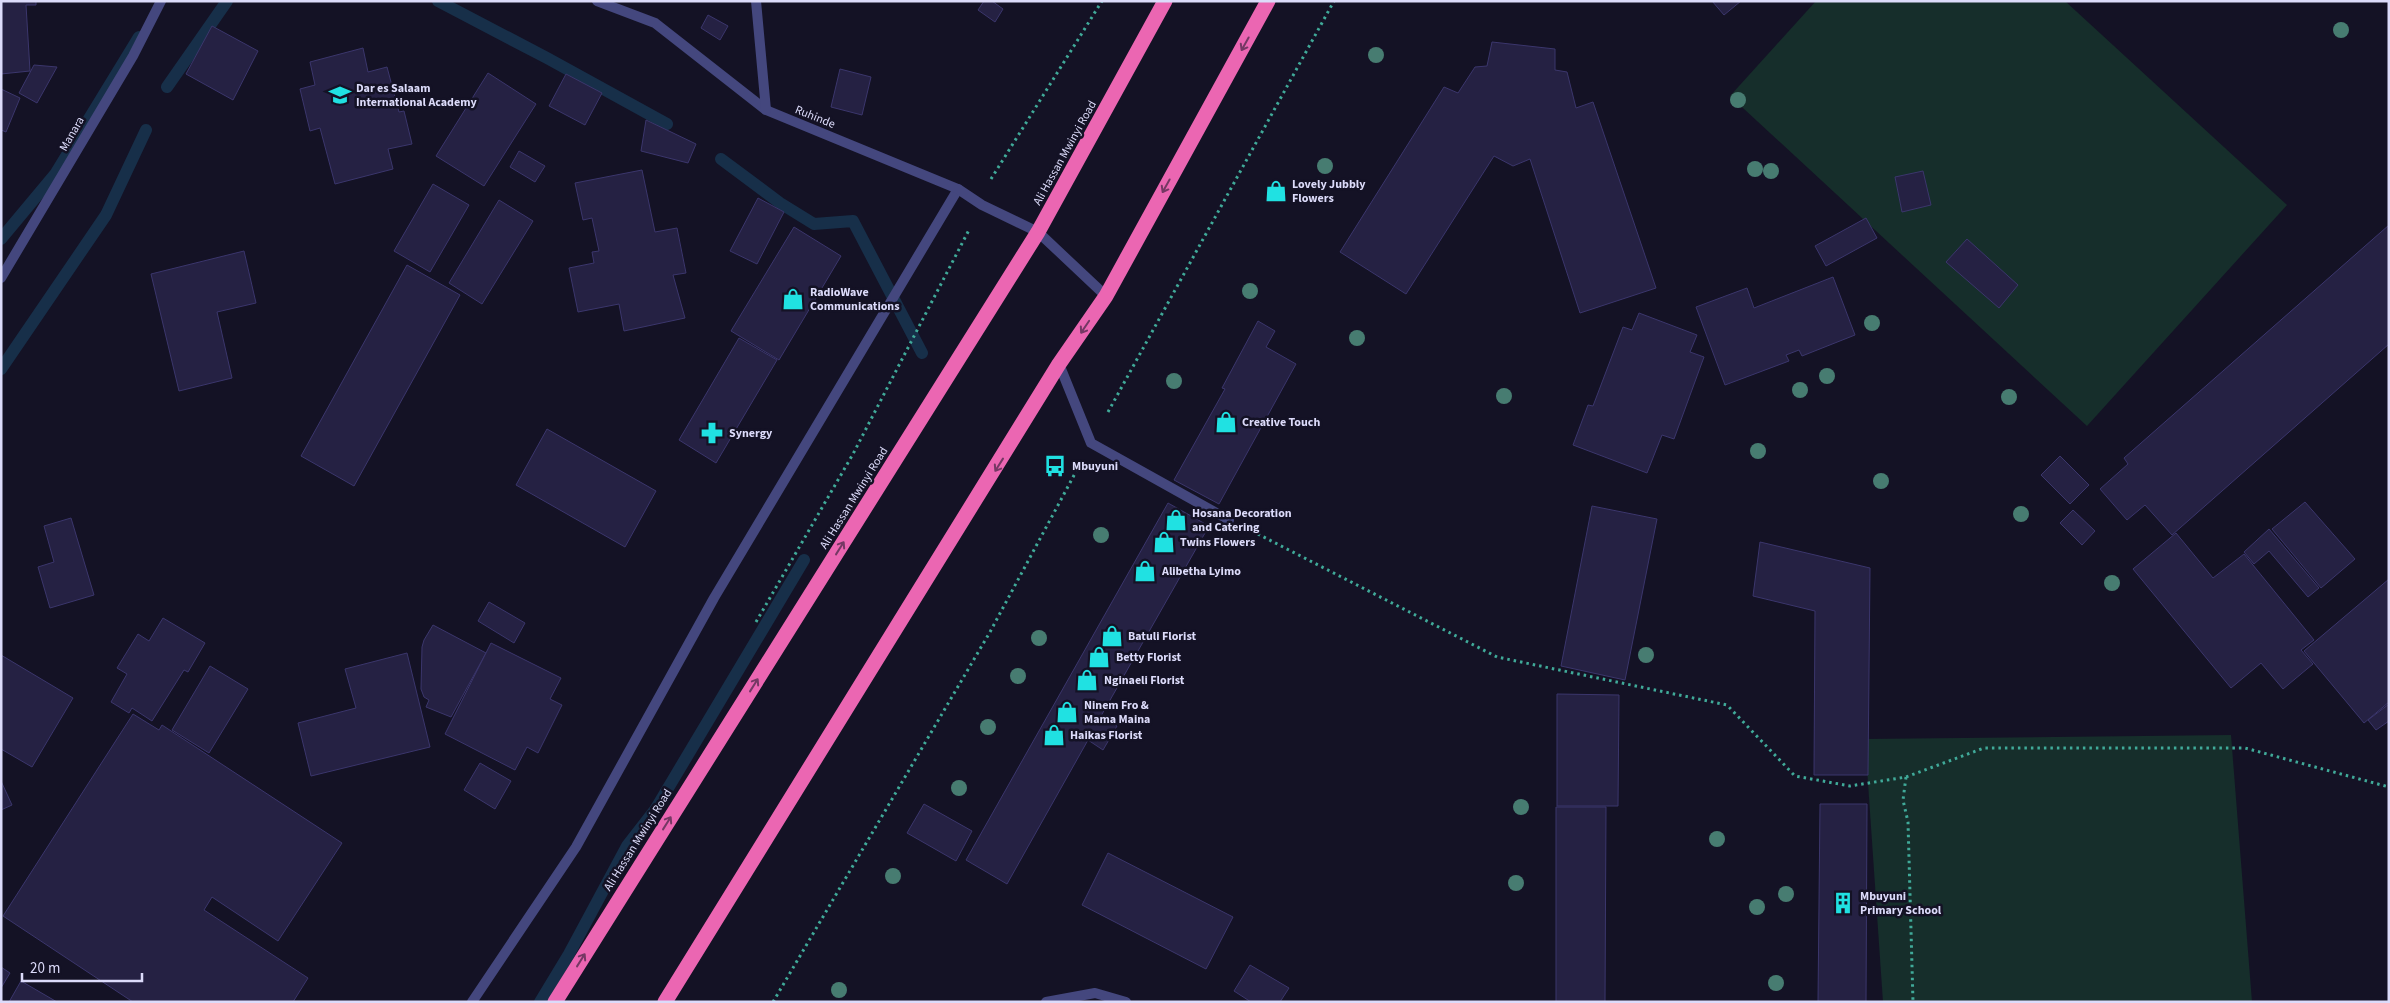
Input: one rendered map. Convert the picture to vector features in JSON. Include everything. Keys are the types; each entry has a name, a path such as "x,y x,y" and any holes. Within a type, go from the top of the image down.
{"highway":[{"name":"Ali Hassan Mwinyi Road","path":"555,1002 1038,232 1165,1"},
{"path":"665,1002 1059,364 1106,296 1268,1"}],"street":[{"name":"Manara","path":"1,278 133,56 160,1"},
{"name":"Ruhinde","path":"597,1 654,23 766,110 958,189 982,205 1038,232 1106,296"},
{"path":"756,1 766,110"},
{"path":"472,1002 576,847 714,598 958,189"},
{"path":"1059,364 1091,443 1228,520"},
{"path":"1046,1002 1094,993 1126,1002"}],"path":[{"path":"755,624 854,454 982,205 978,200 1102,1"},
{"path":"773,1002 990,632 1091,443 1334,1"},
{"path":"1228,520 1497,657 1727,705 1795,776 1850,786 1906,777 1984,748 2246,748 2389,787"},
{"path":"1906,777 1904,800 1908,822 1913,1002"}],"green space":[{"path":"1816,1 2065,1 2287,205 2087,426 1730,96"},
{"path":"2231,735 2252,1002 1883,1002 1865,739"}],"building":[{"path":"1,1 36,1 36,5 26,5 30,71 1,74"},
{"path":"984,1 992,1 1003,9 995,22 978,10"},
{"path":"1712,1 1741,1 1724,15"},
{"path":"708,15 728,26 720,40 701,28"},
{"path":"212,26 258,51 233,100 186,74"},
{"path":"1492,42 1555,49 1555,70 1567,72 1576,108 1593,102 1656,288 1580,313 1530,159 1513,166 1494,156 1406,294 1340,252 1444,87 1458,93 1475,67 1487,66"},
{"path":"363,48 368,72 387,67 399,112 404,111 412,144 388,149 393,169 335,184 320,128 310,131 300,89 315,85 310,62"},
{"path":"34,65 57,67 37,103 19,93"},
{"path":"840,69 871,77 862,115 831,107"},
{"path":"488,73 536,104 484,186 436,156"},
{"path":"566,74 602,93 585,125 549,106"},
{"path":"1,89 20,98 6,132 1,130"},
{"path":"646,120 696,144 688,163 641,151"},
{"path":"519,151 545,166 535,182 510,167"},
{"path":"642,170 655,232 677,228 686,273 673,275 685,318 624,331 619,304 578,312 569,268 594,263 592,252 599,251 592,218 583,220 575,183"},
{"path":"1923,171 1931,205 1902,212 1895,177"},
{"path":"433,184 469,205 430,272 394,251"},
{"path":"758,198 784,212 757,264 730,251"},
{"path":"499,200 533,221 482,304 449,283"},
{"path":"1866,218 1877,238 1826,266 1815,246"},
{"path":"2389,225 2389,344 2172,535 2145,505 2127,520 2100,489 2128,464 2124,458"},
{"path":"794,227 841,256 779,360 731,331"},
{"path":"1967,239 2018,285 1999,308 1946,262"},
{"path":"244,251 256,303 217,312 232,378 179,391 151,274"},
{"path":"407,265 460,295 354,486 301,456"},
{"path":"1833,277 1855,335 1802,356 1799,350 1786,355 1789,361 1725,385 1696,307 1747,288 1754,308"},
{"path":"1639,313 1697,335 1690,352 1704,357 1674,439 1662,435 1647,473 1573,445 1588,405 1593,406 1623,327 1632,330"},
{"path":"1258,321 1275,331 1266,347 1296,364 1219,504 1174,480 1225,389 1222,388"},
{"path":"739,338 777,360 716,463 679,440"},
{"path":"547,429 656,491 625,547 516,485"},
{"path":"2060,456 2089,485 2070,504 2041,475"},
{"path":"2305,502 2355,559 2321,588 2272,529"},
{"path":"1168,503 1209,526 1101,716 1117,726 1103,750 1088,740 1007,884 966,860"},
{"path":"1592,506 1657,519 1625,680 1561,666"},
{"path":"2073,510 2095,531 2082,545 2060,523"},
{"path":"71,518 94,595 50,608 38,567 54,562 44,526"},
{"path":"2269,529 2319,588 2308,597 2269,551 2254,564 2244,552"},
{"path":"2176,533 2213,578 2244,554 2314,640 2301,650 2313,664 2283,689 2261,663 2231,688 2133,569"},
{"path":"1760,542 1870,568 1868,775 1814,775 1815,611 1753,596"},
{"path":"2389,579 2389,702 2364,723 2304,651"},
{"path":"489,602 525,623 514,643 478,621"},
{"path":"163,618 205,643 188,672 184,670 152,721 132,708 129,713 111,702 127,674 117,668 138,634 149,641"},
{"path":"433,625 486,653 451,717 426,707 429,700 424,697 421,689 422,647"},
{"path":"491,643 561,678 550,699 562,705 538,753 527,747 515,770 445,734"},
{"path":"407,653 430,747 311,776 298,723 356,708 345,669"},
{"path":"1,655 73,698 32,767 1,749"},
{"path":"210,666 248,689 209,753 172,730"},
{"path":"1557,694 1619,695 1618,806 1557,806"},
{"path":"2389,704 2389,721 2376,730 2368,720"},
{"path":"133,714 159,730 162,725 342,843 278,941 212,897 204,910 308,978 293,1002 133,1002 3,916"},
{"path":"480,763 511,781 495,809 464,790"},
{"path":"1,781 12,805 1,810"},
{"path":"924,804 972,831 956,861 907,833"},
{"name":"Mbuyuni Primary School","path":"1820,804 1867,804 1866,1002 1818,1002"},
{"path":"1556,807 1606,807 1605,1002 1556,1002"},
{"path":"1108,853 1233,917 1206,969 1082,905"},
{"path":"1250,965 1289,988 1280,1002 1251,1002 1234,991"},
{"path":"1,967 10,973 1,988"},
{"path":"21,981 57,1002 9,1002"}],"waterway":[{"path":"167,87 227,1"},
{"path":"438,1 667,124"},
{"path":"1,239 56,173 139,37"},
{"path":"1,369 106,215 146,130"},
{"path":"721,159 780,203 814,224 853,221 922,353"},
{"path":"540,1002 569,954 627,846 655,810 804,560"}],"place":[{"name":"Dar es Salaam International Academy","path":"340,95"},
{"name":"Lovely Jubbly Flowers","path":"1276,191"},
{"name":"RadioWave Communications","path":"793,299"},
{"name":"Creative Touch","path":"1226,422"},
{"name":"Synergy","path":"712,433"},
{"name":"Mbuyuni","path":"1055,466"},
{"name":"Hosana Decoration and Catering","path":"1176,520"},
{"name":"Twins Flowers","path":"1164,542"},
{"name":"Alibetha Lyimo","path":"1145,571"},
{"name":"Batuli Florist","path":"1112,636"},
{"name":"Betty Florist","path":"1099,657"},
{"name":"Nginaeli Florist","path":"1087,680"},
{"name":"Ninem Fro & Mama Maina","path":"1067,712"},
{"name":"Haikas Florist","path":"1054,735"},
{"name":"Mbuyuni Primary School","path":"1843,903"}]}
